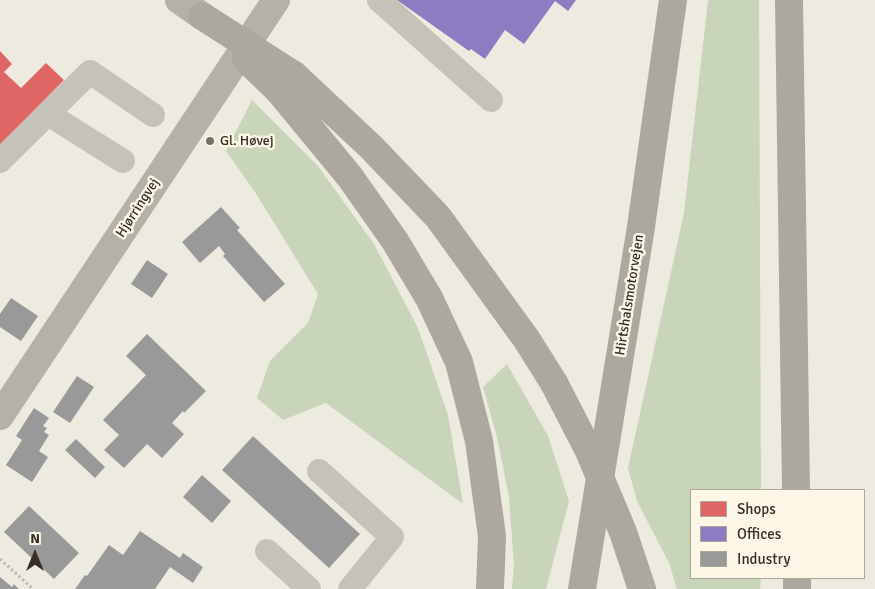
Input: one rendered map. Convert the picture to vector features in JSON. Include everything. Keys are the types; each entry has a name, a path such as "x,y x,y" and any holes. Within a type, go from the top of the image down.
{"highway":[{"name":"Hirtshalsmotorvejen","path":"582,589 641,227 673,0"},
{"path":"789,0 796,489"},
{"path":"189,7 371,147 438,217 527,340 554,383 589,451 623,532 642,589"},
{"path":"287,84 395,240 429,298 459,362 479,440 492,536 490,589"}],"main road":[{"name":"Hjørringvej","path":"0,416 276,0"}],"lane":[{"path":"379,0 491,100"},
{"path":"0,161 90,72 153,115"},
{"path":"48,114 123,161"},
{"path":"319,470 392,537 350,589"},
{"path":"267,551 309,589"}],"path":[{"path":"0,559 33,589"}],"green space":[{"path":"708,0 759,0 761,489 690,489 690,579 761,579 760,589 677,589 669,563 637,501 628,468 684,213"},
{"path":"252,100 318,166 374,244 418,328 448,415 463,504 326,403 283,420 257,398 270,361 308,323 318,294 255,192 226,151"},
{"path":"507,364 548,436 569,501 546,589 512,589 514,566 509,497 497,437 483,387"}],"building: Shops":[{"path":"0,51 12,64 4,72 21,88 46,63 64,80 0,145"}],"building: Offices":[{"path":"397,0 576,0 568,11 555,1 524,44 505,30 485,59 471,49 469,51"}],"building: Industry":[{"path":"221,207 240,228 237,230 285,284 264,302 223,256 225,254 219,246 200,263 182,242"},
{"path":"147,260 168,274 152,298 131,284"},
{"path":"11,298 38,316 21,341 0,327 0,314"},
{"path":"147,334 206,391 172,423 184,434 162,458 147,444 124,468 104,450 119,435 103,420 146,375 126,356"},
{"path":"77,376 94,387 70,423 53,412"},
{"path":"34,408 49,418 43,426 47,428 44,432 49,435 39,451 48,457 32,482 6,465 22,440 16,436"},
{"path":"253,436 360,534 329,568 222,470"},
{"path":"76,439 105,467 95,478 65,450"},
{"path":"202,475 231,501 212,523 183,497"},
{"path":"29,506 79,553 54,579 4,532"},
{"path":"140,531 180,558 183,553 203,567 193,583 170,567 155,589 75,589 85,575 87,576 109,545 123,555"},
{"path":"0,577 12,587 14,584 19,589 0,589"}],"place":[{"name":"Gl. Høvej","path":"210,141"}]}
